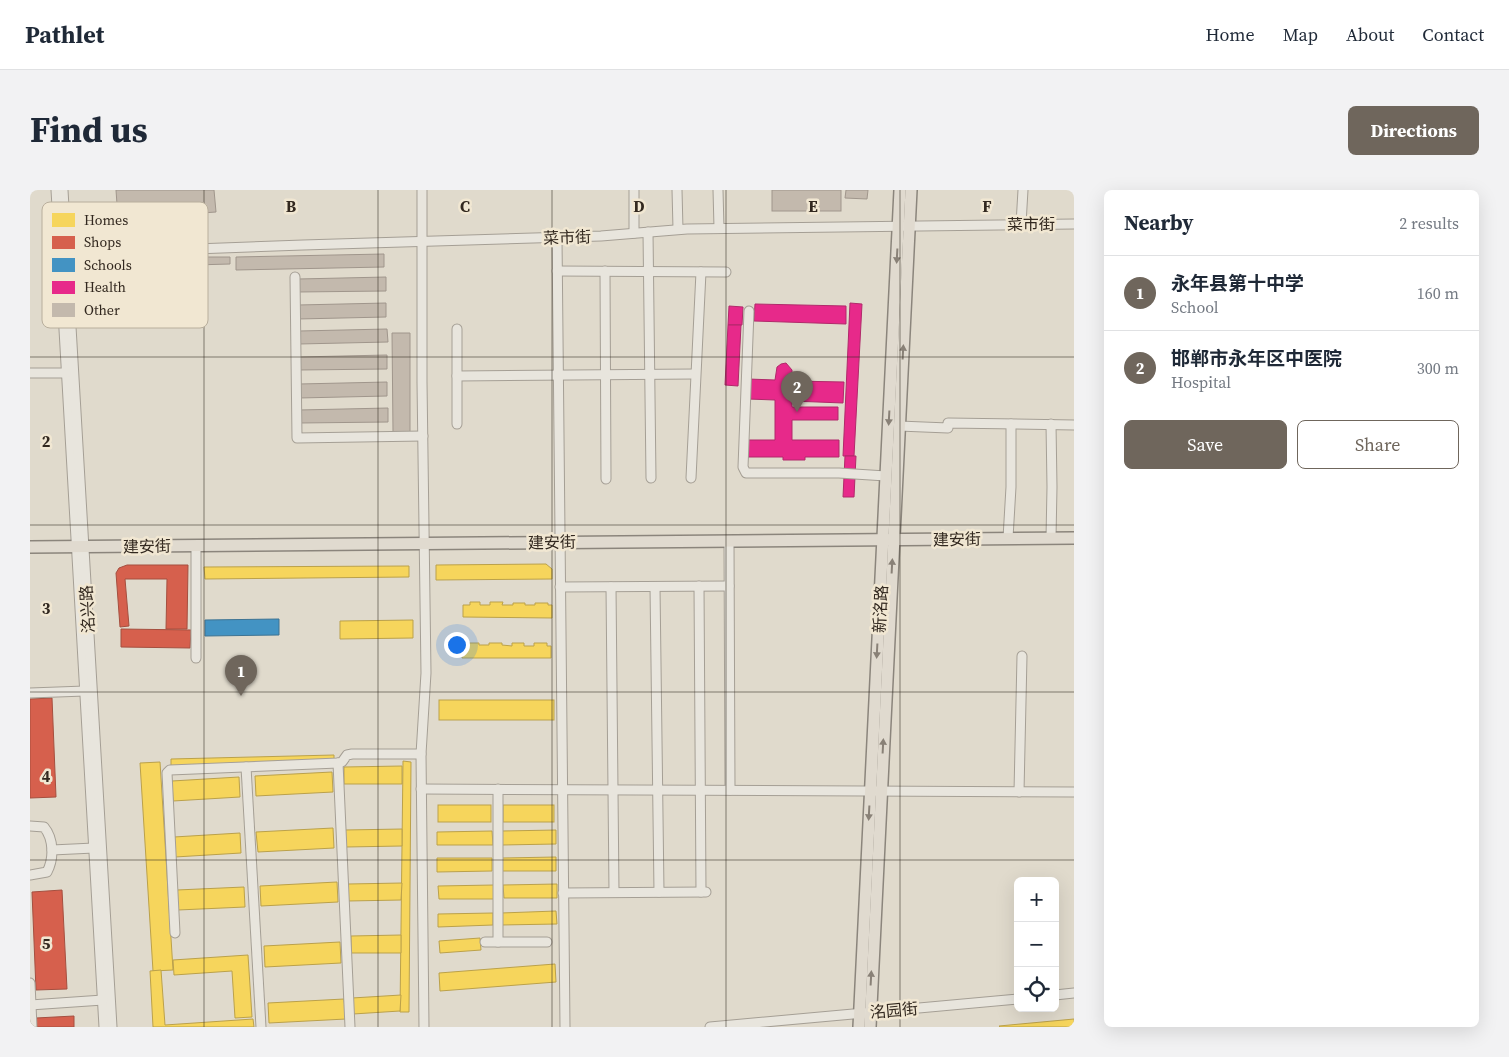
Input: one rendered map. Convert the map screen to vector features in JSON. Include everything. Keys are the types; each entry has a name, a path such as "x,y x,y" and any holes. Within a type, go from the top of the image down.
{"main road":[{"name":"新洺路","path":"859,1027 865,1013 888,539 899,426 904,225 900,190"},
{"name":"新洺路","path":"888,539 886,476 904,225 911,190"},
{"name":"建安街","path":"30,547 1074,538"},
{"name":"新洺路","path":"865,1013 870,1027"}],"street":[{"path":"422,190 422,436 426,673 421,754 424,1027"},
{"path":"634,190 634,233"},
{"path":"678,190 678,229"},
{"path":"718,190 719,228"},
{"path":"1021,224 1023,190"},
{"name":"菜市街","path":"208,249 557,238 678,229 1074,224"},
{"path":"648,232 651,478"},
{"path":"557,238 565,1027"},
{"path":"558,271 726,272"},
{"path":"605,272 606,479"},
{"path":"691,478 701,272"},
{"path":"295,278 298,438 422,436"},
{"path":"749,311 743,467 746,473 839,473 886,476"},
{"name":"洺兴路","path":"65,328 66,373 80,547 85,691 104,1027"},
{"name":"洺兴路","path":"67,328 112,1027"},
{"path":"456,329 457,424"},
{"path":"30,373 66,373"},
{"path":"456,376 695,374"},
{"path":"899,426 948,428 948,423 1074,425"},
{"path":"1008,538 1011,487 1011,424"},
{"path":"1051,424 1051,538"},
{"path":"729,541 730,790"},
{"path":"196,546 196,658"},
{"path":"563,893 704,892 700,790 699,586"},
{"path":"560,587 729,586"},
{"path":"611,587 614,892"},
{"path":"655,587 659,892"},
{"path":"1019,792 1022,656"},
{"path":"30,693 85,691"},
{"path":"175,933 167,773 170,770 338,763 342,762 347,755 352,754 421,754"},
{"path":"338,763 350,1027"},
{"path":"246,767 261,1027"},
{"path":"421,789 1074,792"},
{"path":"498,789 498,942"},
{"path":"30,826 44,827 50,836 52,850 51,865 47,872 30,875"},
{"path":"52,850 94,848"},
{"path":"485,942 547,942"},
{"path":"30,983 32,1027"},
{"path":"1059,995 1074,993"},
{"name":"洺园街","path":"710,1027 1014,999"},
{"path":"31,1005 103,1000"}],"building: Homes":[{"path":"546,564 552,569 552,579 436,580 436,565"},
{"path":"409,566 409,577 205,579 204,567"},
{"path":"470,602 480,602 480,605 490,605 490,602 503,602 502,605 513,605 513,603 535,605 535,603 548,603 548,605 552,605 552,618 463,617 463,605 470,605"},
{"path":"413,620 413,638 340,639 340,621"},
{"path":"469,643 489,645 489,643 502,643 502,645 512,646 512,643 524,643 524,646 534,646 534,643 547,643 547,646 551,646 551,658 462,658 463,645 469,645"},
{"path":"439,700 554,700 554,720 439,720"},
{"path":"334,755 334,763 171,768 171,759"},
{"path":"403,761 411,762 409,1012 400,1012"},
{"path":"160,762 173,970 153,971 140,763"},
{"path":"402,766 402,784 344,784 344,767"},
{"path":"332,772 333,792 256,796 255,776"},
{"path":"239,777 240,797 173,801 172,781"},
{"path":"438,805 491,805 491,822 438,822"},
{"path":"503,805 554,805 554,822 503,822"},
{"path":"333,828 334,848 258,852 256,832"},
{"path":"402,829 402,846 346,847 345,830"},
{"path":"556,830 556,844 502,845 502,831"},
{"path":"492,831 493,845 437,845 437,832"},
{"path":"240,833 241,853 175,857 174,837"},
{"path":"556,857 556,871 502,871 502,858"},
{"path":"437,858 492,858 492,871 437,872"},
{"path":"337,882 338,902 261,906 260,886"},
{"path":"402,883 401,900 348,901 348,884"},
{"path":"557,884 557,898 504,898 503,885"},
{"path":"494,885 494,899 439,899 438,886"},
{"path":"244,887 245,907 178,910 177,890"},
{"path":"556,911 557,924 501,925 501,913"},
{"path":"493,913 493,925 438,927 438,914"},
{"path":"401,935 401,953 351,953 351,936"},
{"path":"480,938 481,950 440,953 439,941"},
{"path":"340,942 341,963 265,967 264,946"},
{"path":"248,955 252,1017 235,1018 232,971 174,975 173,960"},
{"path":"555,964 556,982 440,991 439,973"},
{"path":"161,970 165,1025 253,1019 254,1027 153,1027 150,971"},
{"path":"401,995 400,1011 353,1014 352,998"},
{"path":"344,999 346,1019 269,1023 268,1003"},
{"path":"1074,1019 1074,1027 999,1026"}],"building: Shops":[{"path":"127,565 188,565 187,629 166,629 167,579 125,579 129,626 120,627 116,573 119,568"},
{"path":"121,629 191,630 190,648 121,647"},
{"path":"52,698 56,797 30,798 30,699"},
{"path":"62,890 67,989 36,990 32,892"},
{"path":"74,1016 74,1027 37,1027 36,1018"}],"building: Schools":[{"path":"279,619 279,635 205,636 205,620"}],"building: Health":[{"path":"850,303 862,304 854,456 843,456"},
{"path":"755,304 846,306 846,324 754,321"},
{"path":"729,306 743,307 742,325 728,325"},
{"path":"728,325 741,325 738,386 725,385"},
{"path":"786,363 792,370 792,381 844,382 843,403 792,401 792,407 838,407 838,420 792,420 792,440 839,440 839,457 805,457 805,460 783,460 783,457 747,457 747,440 775,440 775,400 748,399 748,379 775,380 777,367"},
{"path":"845,456 856,456 854,497 843,497"}],"building: Other":[{"path":"116,190 214,190 216,212 208,213 208,202 117,202"},
{"path":"772,190 841,190 841,211 772,211"},
{"path":"846,190 868,190 867,199 845,198"},
{"path":"384,254 384,267 236,270 236,257"},
{"path":"208,257 230,257 230,264 208,265"},
{"path":"386,277 386,291 298,292 298,279"},
{"path":"386,303 386,317 298,319 298,305"},
{"path":"387,329 388,342 299,344 299,331"},
{"path":"392,333 410,333 410,432 393,432"},
{"path":"387,355 387,369 299,370 298,357"},
{"path":"387,382 387,396 299,398 299,384"},
{"path":"388,408 388,422 300,423 299,410"}],"place":[{"name":"邯郸市永年区中医院","path":"797,412"},
{"name":"永年县第十中学","path":"241,696"}]}
